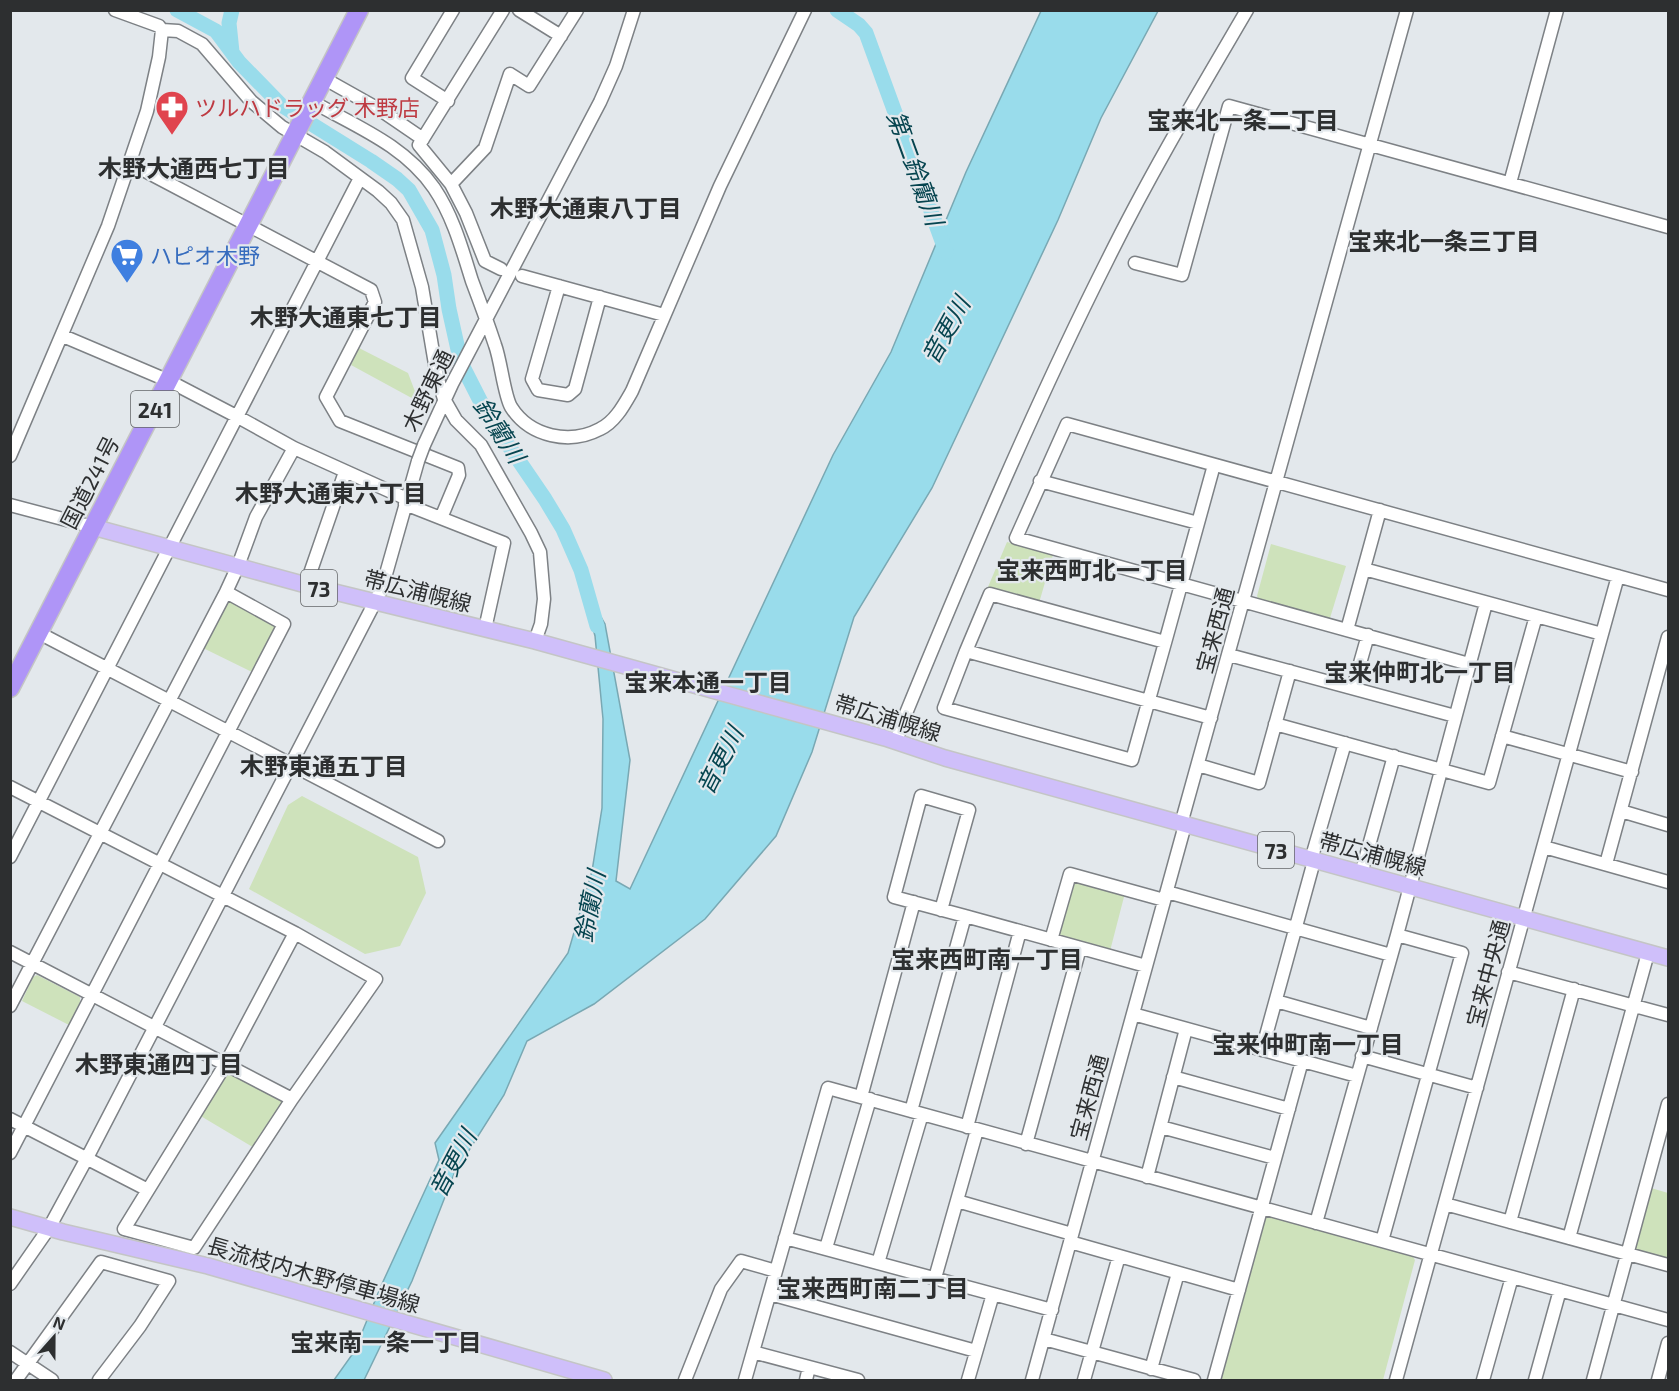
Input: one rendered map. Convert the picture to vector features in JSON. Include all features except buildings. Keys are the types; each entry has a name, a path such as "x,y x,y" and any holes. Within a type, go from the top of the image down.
{"highway":[{"name":"国道241号","path":"10,688 359,10"}],"main road":[{"name":"帯広浦幌線","path":"93,527 306,585 541,643 890,740 956,761 1668,958"},
{"name":"長流枝内木野停車場線","path":"10,1217 221,1270 598,1379"}],"street":[{"path":"115,10 159,26 162,30 178,31 202,44 251,101 282,128 298,132 360,178 391,203 403,220 422,287 437,376 444,399 456,420 481,445 540,552 544,599 541,643"},
{"path":"448,101 412,78 453,10"},
{"path":"501,269 485,261 466,213 451,184 419,145 503,10"},
{"path":"519,10 561,36"},
{"path":"451,184 485,148 510,74 529,86 577,10"},
{"name":"木野東通","path":"10,1284 49,1228 87,1158 382,588 418,461 444,399 600,102 616,66 634,10"},
{"path":"312,105 396,148 425,176 451,218 496,346 510,406 524,421 554,437 584,435 601,429 622,409 632,391 720,186 805,10"},
{"path":"890,740 902,723 964,573 1103,269 1166,149 1247,10"},
{"name":"宝来西通","path":"1032,1380 1166,896 1198,765 1407,10"},
{"path":"1510,183 1557,10"},
{"path":"10,456 108,226 147,111 159,57 162,30"},
{"path":"325,79 382,111 423,139"},
{"path":"1135,263 1182,275 1229,106 1668,227"},
{"path":"130,163 372,290 375,302 326,396 340,421 458,468 459,475 441,518"},
{"path":"10,857 319,262 360,178"},
{"path":"522,276 664,315"},
{"path":"559,286 532,379 538,390 568,395 575,388 600,297"},
{"path":"63,336 169,381 294,448 406,502 504,543 485,629"},
{"path":"1469,664 1016,538 1067,424 1668,590"},
{"path":"10,1006 226,592 238,567 256,517 294,448"},
{"path":"1165,642 990,594 944,708 1131,760 1149,701 1214,465"},
{"path":"306,585 345,472"},
{"path":"1040,481 1198,523"},
{"path":"10,505 93,527"},
{"path":"1347,630 1380,510"},
{"path":"1364,569 1602,634"},
{"name":"宝来中央通","path":"1396,1380 1618,576"},
{"path":"10,1153 284,624 226,592"},
{"path":"1316,1223 1397,935 1486,603"},
{"path":"1275,724 1489,783 1536,616"},
{"path":"39,633 438,841"},
{"path":"1353,688 1368,635"},
{"path":"1606,864 1668,644"},
{"path":"966,651 1211,718"},
{"path":"1229,655 1455,716"},
{"path":"1198,765 1259,783 1290,671"},
{"path":"1502,736 1632,772"},
{"path":"1262,1050 1345,743"},
{"path":"1361,874 1394,756"},
{"path":"10,787 295,933 376,979 292,1099 194,1248 124,1229 225,1065 295,933"},
{"path":"941,910 969,810 921,796 894,897 914,902 941,910 1020,931 1146,966"},
{"path":"1621,811 1668,825"},
{"path":"1544,847 1668,882"},
{"path":"1051,940 1070,874 1295,927 1391,955"},
{"path":"826,1248 914,902"},
{"path":"878,1263 965,916"},
{"path":"935,1278 957,1201 972,1128 1020,931"},
{"path":"1382,1241 1462,953 1397,935"},
{"path":"1026,1144 1080,948"},
{"path":"10,952 292,1099"},
{"path":"1569,1238 1648,953"},
{"path":"1508,972 1668,1016"},
{"path":"1510,1222 1574,989"},
{"path":"1276,1001 1371,1028"},
{"path":"1133,1014 1357,1076"},
{"path":"1147,1177 1186,1029"},
{"path":"1362,1056 1477,1088"},
{"path":"1214,1380 1302,1061"},
{"path":"1173,1077 1289,1109"},
{"path":"745,1380 828,1088 1668,1320"},
{"path":"1593,1380 1668,1104"},
{"path":"10,1119 148,1190"},
{"path":"1161,1127 1275,1158"},
{"path":"957,1201 1119,1256 1239,1290"},
{"path":"1445,1204 1668,1265"},
{"path":"785,1238 1052,1310"},
{"path":"1084,1380 1119,1256"},
{"path":"685,1380 721,1288 741,1261 776,1271"},
{"path":"16,1380 101,1262 169,1281 140,1326 99,1380"},
{"path":"1151,1369 1178,1273"},
{"path":"1483,1380 1512,1277"},
{"path":"1535,1380 1560,1290"},
{"path":"770,1294 976,1351"},
{"path":"968,1380 993,1294"},
{"path":"1044,1339 1194,1380"},
{"path":"1658,1380 1668,1343"},
{"path":"10,1352 52,1380"},
{"path":"753,1352 858,1380"},
{"path":"806,1380 809,1367"}],"green space":[{"path":"359,348 408,373 419,402 351,365"},
{"path":"1007,542 1053,555 1039,603 988,587"},
{"path":"1271,544 1346,566 1330,618 1259,600 1257,596"},
{"path":"232,601 273,622 276,627 252,672 203,648 226,602"},
{"path":"302,796 418,857 426,893 400,946 365,954 249,889 288,805"},
{"path":"1079,880 1125,893 1110,951 1061,937 1058,932 1072,884"},
{"path":"37,975 80,997 80,1002 69,1025 22,1001 33,977"},
{"path":"233,1072 283,1099 284,1105 256,1149 199,1115 225,1074"},
{"path":"1651,1188 1668,1193 1668,1260 1638,1252 1635,1247"},
{"path":"1268,1215 1411,1254 1415,1260 1383,1380 1220,1380 1264,1219"}],"water":[{"name":"音更川","path":"1041,11 1158,11 1101,118 1058,220 932,488 854,617 812,752 776,836 705,919 594,1004 527,1041 504,1095 454,1174 412,1281 364,1380 334,1380 354,1352 381,1286 439,1160 435,1143 568,953 592,871 602,808 603,719 595,636 588,609 593,603 605,624 630,760 616,881 630,889 833,455 891,352 966,172"}],"waterway":[{"name":"鈴蘭川","path":"177,10 216,31 239,62 281,105 371,161 409,190 432,230 444,275 461,363 487,414 563,529 581,570 597,626"},
{"name":"第二鈴蘭川","path":"232,10 229,23 232,52"},
{"name":"第二鈴蘭川","path":"837,10 859,25 866,33 946,252"}],"place":[{"name":"ツルハドラッグ 木野店","path":"172,136"},
{"name":"ハピオ木野","path":"127,284"}],"district":[{"name":"宝来北一条二丁目","path":"1243,119"},
{"name":"木野大通西七丁目","path":"194,167"},
{"name":"木野大通東八丁目","path":"586,207"},
{"name":"宝来北一条三丁目","path":"1444,240"},
{"name":"木野大通東七丁目","path":"346,316"},
{"name":"木野大通東六丁目","path":"331,492"},
{"name":"宝来西町北一丁目","path":"1092,569"},
{"name":"宝来仲町北一丁目","path":"1420,671"},
{"name":"宝来本通一丁目","path":"708,681"},
{"name":"木野東通五丁目","path":"324,765"},
{"name":"宝来西町南一丁目","path":"987,958"},
{"name":"宝来仲町南一丁目","path":"1308,1043"},
{"name":"木野東通四丁目","path":"159,1063"},
{"name":"宝来西町南二丁目","path":"873,1287"},
{"name":"宝来南一条一丁目","path":"386,1341"}]}
